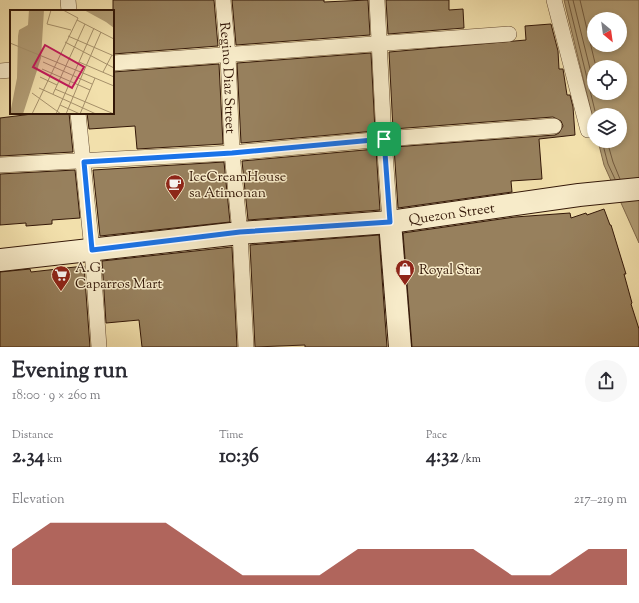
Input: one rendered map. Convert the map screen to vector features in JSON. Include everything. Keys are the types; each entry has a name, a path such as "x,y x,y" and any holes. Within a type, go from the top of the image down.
{"street":[{"path":"68,0 69,10"},
{"name":"Regino Diaz Street","path":"223,0 228,55 232,153 240,232 246,347"},
{"path":"377,0 384,139 400,347"},
{"path":"554,0 587,126"},
{"path":"114,63 509,34"},
{"path":"0,71 10,70"},
{"path":"78,114 92,250 99,347"},
{"path":"0,166 232,153 384,139 554,126"},
{"name":"Quezon Street","path":"0,260 240,232 390,222 639,188"}],"water":[{"path":"564,0 639,0 639,243 604,165 600,148 627,148 627,108 590,108 588,100 627,100 627,60 587,60 587,94"}],"building":[{"path":"113,0 214,0 218,46 114,54"},
{"path":"232,0 324,0 324,2 368,0 370,35 236,45"},
{"path":"386,0 449,0 449,10 463,9 464,28 388,34"},
{"path":"551,24 558,51 559,69 563,69 567,95 570,95 573,107 575,135 539,139 542,179 511,181 512,192 398,208 394,147 555,135 559,133 563,126 561,121 553,117 393,129 389,52 526,40 525,26"},
{"path":"371,53 375,131 241,143 237,63"},
{"path":"219,64 223,144 137,149 135,126 89,129 87,114 114,114 114,72"},
{"path":"32,114 69,114 73,152 0,156 0,118"},
{"path":"376,149 380,210 248,220 242,161"},
{"path":"224,162 230,222 100,236 93,170"},
{"path":"75,170 80,218 52,220 52,224 26,226 26,223 0,225 0,174"},
{"path":"604,209 611,225 626,274 624,274 632,303 631,304 639,329 639,347 412,347 403,233 515,217 570,213 571,218 586,213 587,215"},
{"path":"379,235 387,347 305,347 305,345 255,347 250,245"},
{"path":"232,247 237,347 142,347 139,320 106,323 102,261"},
{"path":"84,266 90,347 0,347 0,272 30,269 31,272"}],"place":[{"name":"IceCreamHouse sa Atimonan","path":"175,201"},
{"name":"Royal Star","path":"405,286"},
{"name":"A.G. Caparros Mart","path":"61,292"}],"route":[{"path":"384,139 390,222 240,232 92,250 89,234 84,162 232,153 384,139"}]}
